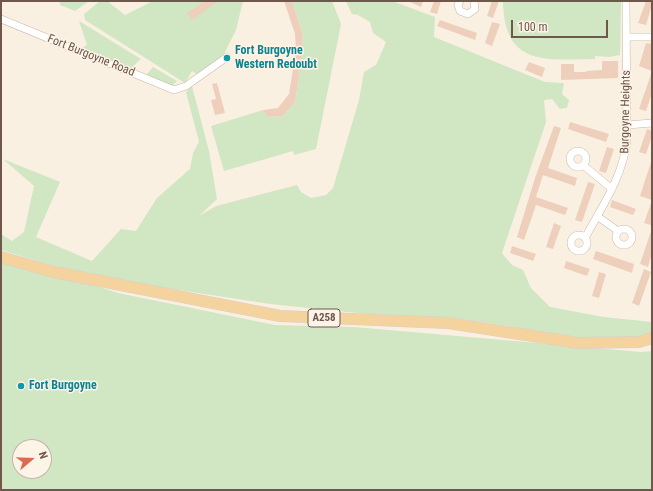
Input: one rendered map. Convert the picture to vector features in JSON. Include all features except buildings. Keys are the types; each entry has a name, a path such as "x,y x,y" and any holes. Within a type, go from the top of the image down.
{"main road":[{"name":"A258","path":"1,257 54,272 280,316 448,323 578,343 639,342 652,338"}],"street":[{"path":"460,1 458,5 460,11 468,14 475,8 474,1"},
{"name":"Burgoyne Heights","path":"585,238 620,174 625,159 627,125 626,1"},
{"name":"Fort Burgoyne Road","path":"1,20 174,90 182,88 227,57"},
{"path":"627,37 652,37"},
{"path":"627,125 652,123"},
{"path":"583,165 612,189"},
{"path":"597,216 618,230"}],"green space":[{"path":"60,1 89,1 75,11 60,5"},
{"path":"100,1 107,1 125,15 153,1 243,1 236,30 225,52 227,57 200,76 192,71 185,83 85,20 84,14"},
{"path":"292,1 332,1 341,24 316,149 294,155 293,151 224,171 211,126 263,110 267,117 283,116 295,102 303,49 302,32"},
{"path":"346,1 392,1 435,17 434,37 545,82 564,83 562,94 569,100 567,108 560,109 552,99 544,100 546,122 502,253 512,265 523,270 531,288 550,307 604,317 652,322 652,338 573,342 509,326 447,317 406,318 270,304 87,276 1,250 1,234 12,241 24,232 34,186 3,159 60,182 36,237 92,261 121,229 136,231 157,198 190,169 193,153 199,142 186,92 192,86 209,151 217,199 199,216 216,206 297,185 301,192 311,198 326,195 333,188 359,100 364,72 376,65 386,42 373,33 370,22 358,15 352,14"},
{"path":"503,1 621,1 620,55 609,57 595,56 595,59 559,60 530,55 519,48 511,38 505,22"},
{"path":"79,21 141,59 129,70 80,49 87,45"},
{"path":"153,67 177,81 172,86 146,75"},
{"path":"1,261 90,284 118,293 275,325 354,327 641,352 652,351 652,490 1,490"}],"place":[{"name":"Fort Burgoyne Western Redoubt","path":"227,58"},
{"name":"Fort Burgoyne","path":"21,386"}]}
